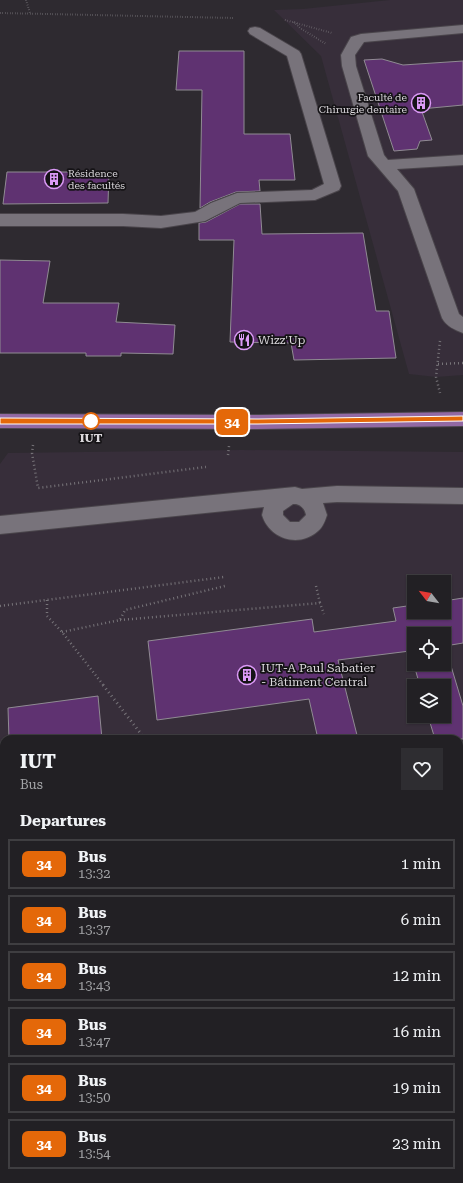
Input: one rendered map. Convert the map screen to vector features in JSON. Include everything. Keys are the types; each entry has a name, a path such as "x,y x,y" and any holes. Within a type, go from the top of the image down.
{"main road":[{"path":"0,421 258,422 463,419"}],"lane":[{"path":"457,322 406,189 376,156 349,66 348,55 356,40 367,37 463,30"},
{"path":"0,220 123,220 161,222 199,217 237,198 315,195 333,186 294,54 254,31"},
{"path":"384,165 463,160"},
{"path":"0,525 295,496 337,494 463,496"}],"path":[{"path":"26,0 30,13"},
{"path":"0,14 30,13 235,18"},
{"path":"282,20 294,22 356,40"},
{"path":"294,22 300,28 334,49 349,66"},
{"path":"440,393 436,377 438,352 443,326 457,322"},
{"path":"438,364 463,363"},
{"path":"37,421 32,453 38,488 206,467"},
{"path":"0,606 224,577"},
{"path":"120,620 124,610 225,586"},
{"path":"316,586 324,614"},
{"path":"46,600 47,616 62,632 142,735"},
{"path":"62,632 120,620 320,603"}],"shaded area":[{"path":"390,0 463,0 463,375 436,377 409,374 321,56 274,10 303,9"},
{"path":"242,450 463,452 463,735 0,735 0,464 8,453"}],"building":[{"path":"179,51 244,51 244,134 290,134 295,180 259,180 260,191 236,192 210,202 200,208 202,90 176,90"},
{"name":"Faculté de Chirurgie dentaire","path":"382,59 403,65 463,61 463,105 421,109 432,140 420,141 417,149 394,151 364,60"},
{"name":"Résidence des facultés","path":"7,172 109,172 108,203 3,204"},
{"path":"240,204 260,204 262,234 363,233 376,311 389,311 396,358 294,360 291,343 230,342 234,240 199,240 199,223 206,222"},
{"path":"0,260 50,261 43,303 119,303 116,322 175,325 173,354 121,353 121,356 86,356 86,353 0,353"},
{"name":"IUT-A Paul Sabatier - Bâtiment Central","path":"463,598 463,643 451,645 451,627 407,627 407,651 338,660 357,735 317,735 309,699 157,720 148,641 312,619 314,632 396,621 393,608 407,606 407,619 451,619 451,600"},
{"name":"IUT-A Paul Sabatier - Bâtiment Central","path":"451,666 463,706 463,735 434,735 430,723 451,723 451,679 418,679 416,671 451,671"},
{"path":"98,696 102,735 9,735 8,708"}],"bus line":[{"name":"34","path":"0,421 258,422 463,419"}],"place":[{"name":"Faculté de Chirurgie dentaire","path":"421,103"},
{"name":"Résidence des facultés","path":"54,179"},
{"name":"Wizz'Up","path":"244,340"},
{"name":"IUT","path":"91,421"},
{"name":"IUT-A Paul Sabatier - Bâtiment Central","path":"247,675"}]}
